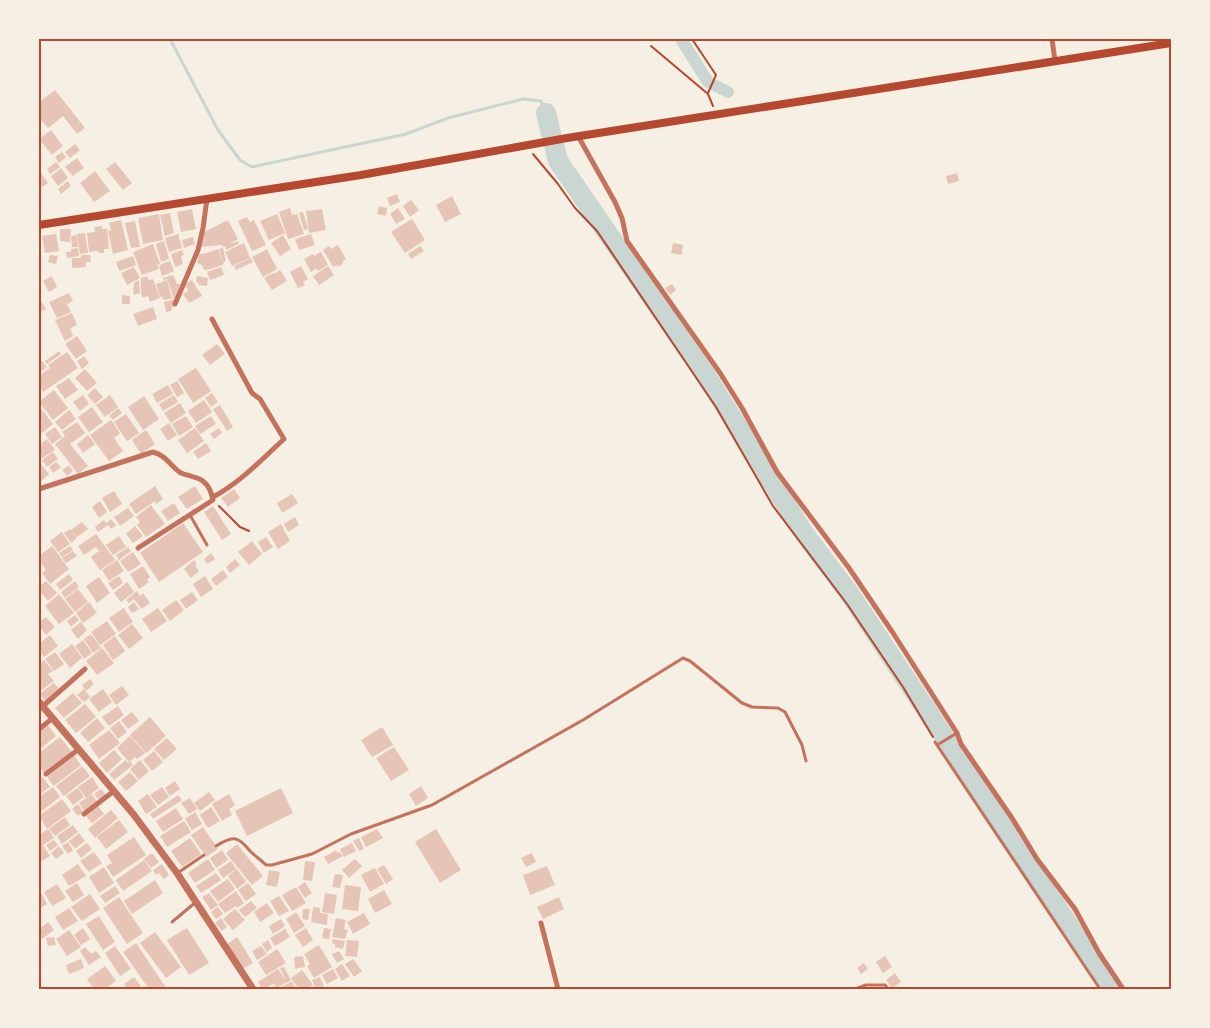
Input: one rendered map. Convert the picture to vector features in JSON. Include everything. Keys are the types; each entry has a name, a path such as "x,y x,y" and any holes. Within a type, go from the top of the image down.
{"main road":[{"path":"39,225 361,175 578,136 1170,42"}],"street":[{"path":"1052,39 1055,61"},
{"path":"578,136 615,202 622,218 627,241 720,373 777,472 849,568 893,633 957,733 961,744 1037,859 1075,909 1099,953 1123,989"},
{"path":"175,304 198,250 207,199"},
{"path":"138,548 248,474 284,439 260,399 252,393 212,319"},
{"path":"39,489 153,452 159,453 183,474 204,482 213,499"},
{"path":"85,669 41,704 134,814 177,873 253,989"},
{"path":"39,729 53,718"},
{"path":"46,774 79,749"},
{"path":"84,814 114,791"},
{"path":"542,923 558,989"}],"lane":[{"path":"189,515 207,545"},
{"path":"216,846 227,838 242,840 266,865 312,854 351,834 432,805 583,720 683,658 690,661 742,703 752,707 777,708 785,712 802,745 806,761"},
{"path":"957,733 936,744 1100,989"},
{"path":"177,873 204,855"},
{"path":"172,922 196,902"},
{"path":"855,989 866,985 885,985 888,989"}],"path":[{"path":"692,39 716,75 708,94"},
{"path":"651,46 708,94 718,114"},
{"path":"525,145 575,208 597,231 716,407 774,506 847,604 903,687 936,744"},
{"path":"213,499 240,527 249,531"}],"building":[{"path":"55,90 85,128 77,134 63,116 48,128 39,117 39,102"},
{"path":"51,130 63,146 52,155 39,139"},
{"path":"75,144 80,150 70,158 65,152"},
{"path":"62,152 66,157 59,163 55,157"},
{"path":"77,158 84,168 73,176 65,167"},
{"path":"56,162 60,167 50,174 47,169"},
{"path":"115,162 132,183 123,190 106,169"},
{"path":"61,168 68,178 58,186 51,176"},
{"path":"39,170 48,183 39,189"},
{"path":"95,171 110,191 94,202 80,183"},
{"path":"957,173 959,181 948,184 946,176"},
{"path":"68,181 71,186 61,194 58,189"},
{"path":"397,194 400,202 390,206 387,198"},
{"path":"452,196 461,214 445,222 436,205"},
{"path":"411,200 419,210 410,217 403,206"},
{"path":"379,206 387,208 386,216 377,214"},
{"path":"290,208 292,215 297,214 304,234 288,239 279,212"},
{"path":"398,208 405,219 396,224 390,214"},
{"path":"192,209 196,229 181,232 177,212"},
{"path":"322,209 326,230 309,233 306,211"},
{"path":"303,212 308,229 304,230 299,213"},
{"path":"170,213 174,233 165,236 160,215"},
{"path":"159,214 163,240 143,244 138,218"},
{"path":"277,214 285,233 269,240 260,221"},
{"path":"247,217 250,222 254,220 266,245 252,251 238,221"},
{"path":"412,219 425,240 405,253 391,232"},
{"path":"121,220 128,250 113,254 108,231 111,230 109,223"},
{"path":"228,220 238,239 229,244 238,241 239,244 226,250 222,245 200,247 204,232"},
{"path":"135,221 140,247 131,248 125,223"},
{"path":"102,226 102,229 107,229 109,249 104,249 104,253 89,252 87,233 95,232 94,227"},
{"path":"60,229 71,229 70,242 60,241"},
{"path":"85,233 88,253 80,254 77,234"},
{"path":"56,234 59,251 45,253 42,236"},
{"path":"178,234 182,248 169,252 165,238"},
{"path":"311,234 315,245 299,250 295,239"},
{"path":"77,235 78,247 72,247 71,236"},
{"path":"283,235 291,249 280,256 271,243"},
{"path":"193,237 195,244 184,248 182,240"},
{"path":"164,241 169,259 161,262 156,244"},
{"path":"244,243 250,258 232,266 225,252"},
{"path":"673,243 683,245 682,255 671,253"},
{"path":"153,244 160,264 157,265 159,269 142,275 133,252"},
{"path":"338,245 346,259 342,262 343,264 333,267 323,250 329,246 331,249"},
{"path":"420,246 424,251 411,259 408,254"},
{"path":"78,248 79,256 67,258 66,252"},
{"path":"223,248 226,261 223,262 224,264 204,270 202,265 197,263 199,254 218,249 222,259 219,249"},
{"path":"267,249 277,269 263,277 252,257"},
{"path":"182,250 183,264 175,267 171,254"},
{"path":"321,252 328,265 311,272 304,259"},
{"path":"50,255 58,256 56,264 48,262"},
{"path":"81,255 90,255 91,262 86,262 86,267 72,268 72,258 81,258"},
{"path":"133,256 136,265 119,271 116,262"},
{"path":"251,258 253,262 236,270 234,266"},
{"path":"170,261 174,271 162,276 159,265"},
{"path":"301,266 308,279 303,282 305,285 298,288 290,272"},
{"path":"328,266 334,275 319,285 313,276"},
{"path":"134,267 140,278 127,285 121,273"},
{"path":"221,267 224,275 210,280 207,272"},
{"path":"280,270 287,281 272,290 264,278"},
{"path":"173,275 177,284 180,284 174,299 167,279 163,278"},
{"path":"52,276 57,287 49,292 43,281"},
{"path":"147,276 149,280 153,279 160,298 150,302 148,296 143,298 141,294 141,278"},
{"path":"197,276 208,278 207,286 198,285"},
{"path":"139,280 140,293 134,295 134,283"},
{"path":"167,280 172,298 165,300 160,296 156,284"},
{"path":"192,280 202,296 189,303 183,294 188,291 185,284"},
{"path":"672,284 676,290 670,295 665,288"},
{"path":"69,293 73,301 67,304 71,312 57,318 49,302"},
{"path":"122,295 130,296 130,304 122,304"},
{"path":"39,297 46,309 39,313"},
{"path":"175,299 171,311 166,312 164,302"},
{"path":"153,307 157,319 138,326 133,314"},
{"path":"72,313 77,325 70,328 73,336 65,341 55,320"},
{"path":"77,336 87,351 76,359 65,344"},
{"path":"217,344 225,354 210,365 202,355"},
{"path":"59,351 61,354 47,364 45,361"},
{"path":"67,352 78,368 43,392 39,386 39,376 50,368 48,365"},
{"path":"84,356 89,363 82,369 77,361"},
{"path":"39,357 47,367 39,373"},
{"path":"196,368 211,391 193,403 178,379"},
{"path":"85,369 97,383 87,391 75,378"},
{"path":"69,378 78,390 65,399 56,386"},
{"path":"177,381 184,393 177,397 170,385"},
{"path":"168,385 173,394 157,403 152,394"},
{"path":"95,388 103,397 95,404 87,395"},
{"path":"54,390 68,408 53,420 39,402"},
{"path":"212,393 218,402 211,407 205,398"},
{"path":"83,395 89,404 80,411 73,402"},
{"path":"110,395 118,407 105,417 96,405"},
{"path":"174,395 178,402 163,411 159,404"},
{"path":"144,396 159,419 143,430 128,407"},
{"path":"204,400 212,412 196,423 188,411"},
{"path":"180,403 186,413 171,423 164,413"},
{"path":"220,405 233,427 227,431 213,409"},
{"path":"39,406 53,424 42,433 39,429"},
{"path":"92,407 103,422 89,432 78,417"},
{"path":"118,408 122,413 113,420 109,416"},
{"path":"69,410 76,419 62,430 55,422"},
{"path":"126,414 139,433 127,441 114,422"},
{"path":"186,416 193,427 179,436 172,424"},
{"path":"211,416 216,424 200,434 195,426"},
{"path":"111,420 120,433 114,438 123,451 109,461 90,435"},
{"path":"77,422 85,433 70,444 88,466 78,474 55,444 65,436 62,432"},
{"path":"169,423 177,435 168,441 160,429"},
{"path":"55,427 62,437 52,444 45,434"},
{"path":"195,428 204,441 187,453 178,440"},
{"path":"219,428 222,433 214,439 210,434"},
{"path":"146,430 155,444 141,454 132,440"},
{"path":"88,435 95,444 83,453 77,444"},
{"path":"47,439 55,450 39,460 39,445"},
{"path":"206,443 211,451 198,459 193,452"},
{"path":"53,452 58,459 47,467 42,460"},
{"path":"39,462 49,474 39,483"},
{"path":"56,462 61,467 53,473 49,467"},
{"path":"69,465 73,471 67,476 62,470"},
{"path":"155,486 163,499 156,504 155,501 136,514 129,504"},
{"path":"195,486 203,499 187,509 178,497"},
{"path":"234,489 240,498 228,507 221,498"},
{"path":"114,491 122,504 110,512 102,498"},
{"path":"292,494 298,503 282,513 277,503"},
{"path":"100,501 107,512 99,518 92,507"},
{"path":"174,503 180,513 168,521 161,511"},
{"path":"151,505 165,524 146,537 137,525 140,522 136,517"},
{"path":"213,506 231,534 222,540 204,512"},
{"path":"128,508 134,516 120,526 114,517"},
{"path":"295,517 299,525 288,532 284,524"},
{"path":"111,519 116,525 111,529 108,525 98,532 95,527 104,520 106,523"},
{"path":"82,522 88,529 77,537 71,530"},
{"path":"183,523 203,552 159,582 140,553"},
{"path":"281,524 290,541 278,549 268,532"},
{"path":"135,526 143,536 133,543 126,534"},
{"path":"70,529 77,538 71,543 64,533"},
{"path":"62,532 70,544 58,552 50,541"},
{"path":"96,534 115,560 100,570 91,557 99,551 96,547 84,555 78,546"},
{"path":"119,536 126,547 113,555 106,545"},
{"path":"266,537 273,547 264,553 258,542"},
{"path":"252,541 262,554 249,565 238,552"},
{"path":"52,546 69,569 50,584 42,573 46,570 39,556"},
{"path":"70,546 73,550 62,557 59,553"},
{"path":"128,547 131,551 119,560 116,555"},
{"path":"73,551 77,556 66,563 62,558"},
{"path":"133,552 141,564 128,572 120,561"},
{"path":"211,553 215,559 207,564 204,559"},
{"path":"235,559 240,565 230,573 226,567"},
{"path":"117,560 124,571 109,581 102,570"},
{"path":"194,560 199,571 191,578 184,569"},
{"path":"143,566 150,577 147,580 149,582 139,589 130,574"},
{"path":"223,570 228,577 216,586 211,579"},
{"path":"69,574 73,580 60,590 56,584"},
{"path":"119,576 123,583 113,590 108,583"},
{"path":"205,576 213,589 201,597 193,584"},
{"path":"99,577 110,593 97,603 86,586"},
{"path":"46,581 57,593 48,601 39,590 39,587"},
{"path":"75,581 79,587 65,598 61,592"},
{"path":"127,582 134,592 121,602 114,593"},
{"path":"78,589 88,602 75,612 65,599"},
{"path":"137,591 140,596 143,593 150,603 142,609 134,599 129,603 126,600"},
{"path":"192,592 198,600 186,609 180,600"},
{"path":"59,594 74,613 59,624 45,606"},
{"path":"176,600 184,610 170,621 162,610"},
{"path":"89,602 97,613 83,623 76,613"},
{"path":"134,602 139,609 132,613 128,607"},
{"path":"124,608 133,622 119,632 109,618"},
{"path":"158,608 167,621 151,632 142,619"},
{"path":"75,615 79,620 71,627 67,621"},
{"path":"46,617 55,627 46,635 39,626 39,622"},
{"path":"107,621 116,634 100,645 91,632"},
{"path":"81,622 87,630 78,639 71,630"},
{"path":"132,624 143,638 129,649 118,635"},
{"path":"91,634 101,648 93,653 84,639"},
{"path":"50,635 58,646 44,657 39,650 39,644"},
{"path":"115,636 125,651 113,660 103,645"},
{"path":"83,640 92,653 84,659 75,646"},
{"path":"72,644 82,658 70,668 59,654"},
{"path":"102,648 114,663 97,675 86,661"},
{"path":"55,652 64,664 54,671 45,659"},
{"path":"44,660 53,671 48,674 54,681 39,692 39,664"},
{"path":"90,679 94,684 86,691 82,685"},
{"path":"54,683 59,689 45,701 39,694"},
{"path":"122,686 129,695 116,705 109,695"},
{"path":"84,689 90,697 84,702 77,695"},
{"path":"103,689 112,702 99,712 89,699"},
{"path":"73,693 82,703 64,718 55,708"},
{"path":"85,704 96,717 76,733 65,720"},
{"path":"118,706 124,715 109,726 102,717"},
{"path":"132,712 139,721 128,729 121,720"},
{"path":"150,717 166,736 146,753 130,735"},
{"path":"97,718 105,728 88,742 80,733"},
{"path":"119,721 127,732 118,739 110,728"},
{"path":"48,725 56,736 39,750 39,732"},
{"path":"382,727 393,745 372,757 361,740"},
{"path":"109,730 120,743 99,759 89,745"},
{"path":"130,736 145,753 129,762 117,748"},
{"path":"60,737 72,752 44,773 39,766 39,753"},
{"path":"167,738 177,749 164,760 154,749"},
{"path":"394,747 409,770 391,781 376,758"},
{"path":"114,750 122,759 107,773 99,763"},
{"path":"154,751 163,762 152,771 143,760"},
{"path":"74,756 81,765 54,786 47,777"},
{"path":"126,760 133,765 114,780 109,774"},
{"path":"140,760 149,771 139,780 130,769"},
{"path":"82,766 90,776 64,796 56,786"},
{"path":"130,772 138,781 126,791 118,782"},
{"path":"43,777 50,787 39,795 39,780"},
{"path":"92,777 99,788 86,798 78,787"},
{"path":"175,781 180,789 170,796 165,788"},
{"path":"421,786 428,798 416,806 409,794"},
{"path":"53,787 60,797 39,813 39,797"},
{"path":"162,787 169,797 158,805 150,795"},
{"path":"78,788 84,797 73,805 66,796"},
{"path":"281,788 293,813 247,836 235,811"},
{"path":"101,789 106,795 99,800 94,794"},
{"path":"209,792 215,800 200,811 194,803"},
{"path":"92,794 97,802 84,811 79,803"},
{"path":"148,794 157,807 146,814 138,801"},
{"path":"229,794 235,805 229,809 232,815 222,821 212,804"},
{"path":"178,795 182,800 153,819 150,814"},
{"path":"190,798 197,809 189,814 181,803"},
{"path":"62,799 71,811 47,829 39,816"},
{"path":"78,804 83,812 78,816 72,809"},
{"path":"98,806 104,814 92,823 85,815"},
{"path":"211,807 220,821 208,828 200,815"},
{"path":"176,808 183,819 163,832 156,821"},
{"path":"111,810 118,818 95,838 88,829"},
{"path":"195,812 202,824 192,830 185,819"},
{"path":"65,817 70,825 55,836 49,829"},
{"path":"119,820 128,832 106,849 97,837"},
{"path":"184,821 191,832 167,847 160,836"},
{"path":"73,825 78,832 62,844 57,836"},
{"path":"203,827 218,849 206,857 191,835"},
{"path":"48,829 54,838 43,845 50,856 39,863 39,835"},
{"path":"377,829 383,838 366,847 361,837"},
{"path":"436,829 461,870 440,883 415,842"},
{"path":"79,833 85,841 75,849 69,841"},
{"path":"134,837 146,855 113,877 106,866 112,863 107,855"},
{"path":"190,838 201,854 182,867 171,851"},
{"path":"359,838 364,849 359,851 353,841"},
{"path":"54,840 58,845 50,851 46,845"},
{"path":"68,842 73,850 68,854 62,846"},
{"path":"87,843 92,849 81,858 76,851"},
{"path":"352,843 356,851 344,857 340,849"},
{"path":"237,844 263,876 252,885 226,853"},
{"path":"59,846 64,853 56,859 51,853"},
{"path":"222,850 228,860 216,868 210,858"},
{"path":"336,850 343,856 328,864 324,857"},
{"path":"94,852 102,863 89,872 80,861"},
{"path":"152,853 159,862 151,868 144,859"},
{"path":"532,853 536,862 526,867 521,858"},
{"path":"208,859 215,870 195,883 188,873"},
{"path":"355,859 362,866 349,878 342,870"},
{"path":"144,860 152,871 123,891 116,880"},
{"path":"231,861 236,869 223,878 218,870"},
{"path":"305,861 315,862 312,881 303,880"},
{"path":"78,864 86,876 69,886 62,875"},
{"path":"162,864 169,875 164,879 159,873 156,875 153,870"},
{"path":"384,865 393,879 386,884 377,869"},
{"path":"547,866 555,885 530,895 523,875"},
{"path":"104,867 114,883 99,893 89,877"},
{"path":"375,868 384,884 370,892 361,875"},
{"path":"237,869 246,882 237,889 228,876"},
{"path":"269,870 280,872 277,887 266,885"},
{"path":"216,873 221,880 201,893 196,886"},
{"path":"335,874 343,875 340,888 332,887"},
{"path":"228,879 235,889 218,902 210,891"},
{"path":"155,880 163,893 132,914 124,901"},
{"path":"305,882 312,893 305,898 298,887"},
{"path":"77,883 84,895 73,902 65,891"},
{"path":"248,883 256,894 246,901 238,890"},
{"path":"57,884 66,898 52,906 44,892"},
{"path":"345,885 361,887 358,911 342,909"},
{"path":"115,886 120,893 105,903 100,896"},
{"path":"296,887 306,903 292,911 282,895"},
{"path":"39,889 47,904 39,909"},
{"path":"384,890 392,904 375,913 368,899"},
{"path":"236,891 244,903 225,913 218,904"},
{"path":"209,893 218,905 211,910 202,897"},
{"path":"325,893 337,895 334,914 322,912"},
{"path":"90,894 100,909 82,921 71,907"},
{"path":"279,896 289,911 279,916 270,901"},
{"path":"119,897 143,933 127,944 103,908"},
{"path":"559,897 564,909 543,919 537,907"},
{"path":"251,901 257,908 245,917 239,910"},
{"path":"267,903 274,913 260,922 254,912"},
{"path":"218,907 223,914 216,919 211,912"},
{"path":"313,907 320,908 320,913 328,914 327,925 311,922"},
{"path":"69,908 78,921 63,930 55,917"},
{"path":"235,909 245,920 233,930 223,919"},
{"path":"303,909 310,909 308,920 302,919"},
{"path":"296,912 305,926 294,933 286,919"},
{"path":"364,913 370,924 353,934 347,922"},
{"path":"99,916 115,942 103,950 86,924"},
{"path":"221,918 227,927 222,931 215,923"},
{"path":"336,918 346,920 344,929 348,930 345,939 332,937"},
{"path":"281,919 285,926 273,934 269,926"},
{"path":"48,922 54,930 42,939 39,929"},
{"path":"83,928 90,939 81,945 74,935"},
{"path":"187,928 209,963 189,975 167,940"},
{"path":"306,928 313,940 303,947 295,935"},
{"path":"324,928 331,929 329,939 322,938"},
{"path":"285,929 290,937 275,946 270,938"},
{"path":"69,930 81,947 67,956 56,939"},
{"path":"155,932 181,967 166,978 140,943"},
{"path":"54,937 56,945 48,946 46,938"},
{"path":"237,937 253,963 243,969 227,944"},
{"path":"333,939 345,941 343,949 335,947 332,943"},
{"path":"268,940 272,948 267,952 262,944"},
{"path":"347,940 359,941 357,957 345,956"},
{"path":"136,943 167,989 149,989 123,952"},
{"path":"319,945 332,967 314,978 307,966 310,964 304,954"},
{"path":"115,946 131,969 120,976 105,953"},
{"path":"261,946 267,954 257,960 252,951"},
{"path":"85,947 91,954 96,951 101,957 89,965 80,951"},
{"path":"277,949 286,963 266,975 258,962"},
{"path":"339,951 344,959 337,963 332,954"},
{"path":"303,956 305,967 295,969 294,957"},
{"path":"885,956 892,967 883,973 876,962"},
{"path":"81,959 84,968 69,974 66,965"},
{"path":"353,959 362,971 354,977 345,964"},
{"path":"864,963 868,969 861,974 857,968"},
{"path":"342,964 350,976 342,981 335,969"},
{"path":"105,966 116,981 105,989 94,989 87,979"},
{"path":"284,967 291,980 276,988 274,983 262,989 258,982 278,969 285,978 280,968"},
{"path":"333,969 338,978 327,984 322,975"},
{"path":"302,970 313,985 307,989 299,989 291,978"},
{"path":"895,973 901,982 892,988 886,980"},
{"path":"134,977 143,989 127,989 124,984"},
{"path":"320,977 325,989 316,989 312,980"},
{"path":"292,981 296,989 278,989"}],"waterway":[{"path":"170,39 218,130 240,160 252,167 406,134 448,118 523,99 541,101 546,113"},
{"path":"681,39 708,82"},
{"path":"716,86 728,92"},
{"path":"546,113 558,161 706,376 803,532 849,593 945,738"},
{"path":"948,742 1111,989"}]}
